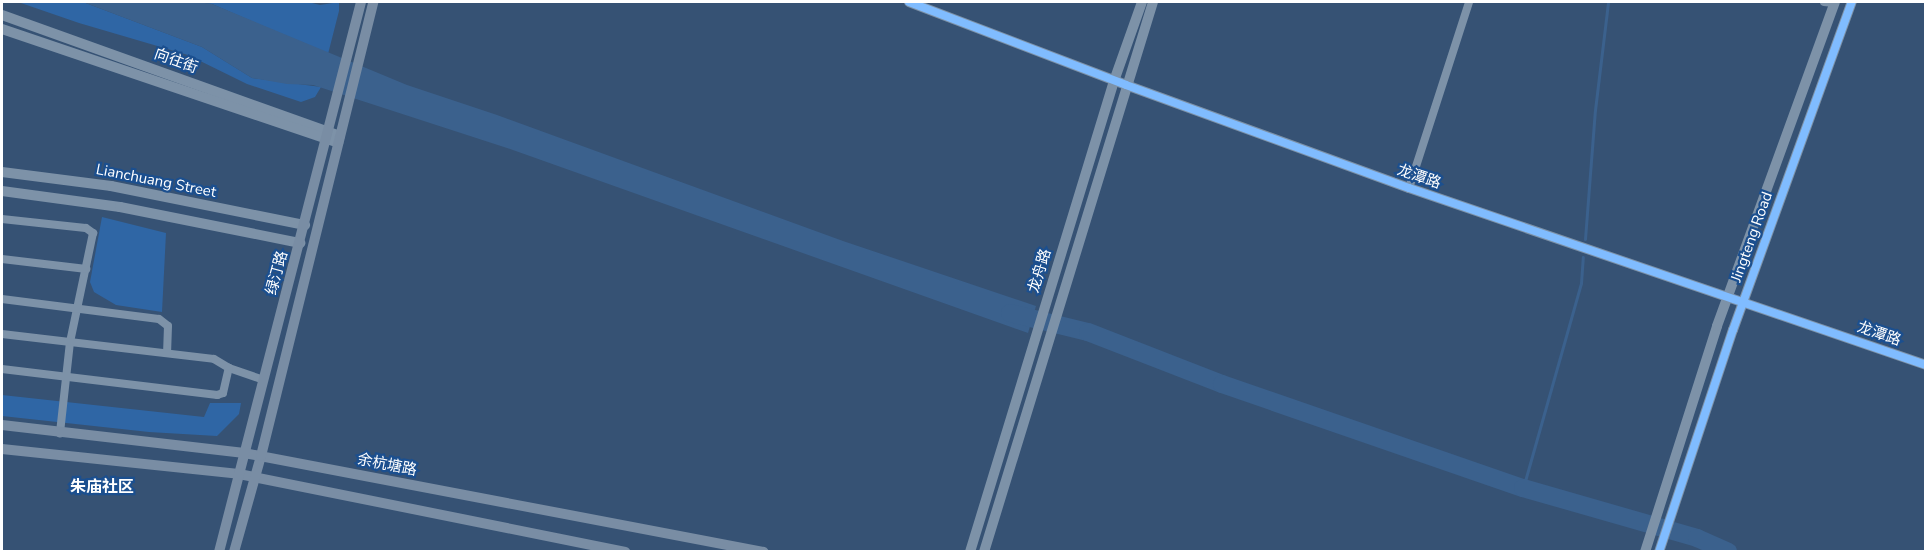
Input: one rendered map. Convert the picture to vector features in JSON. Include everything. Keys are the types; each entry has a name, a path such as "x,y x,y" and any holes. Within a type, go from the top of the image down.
{"main road":[{"name":"绿汀路","path":"219,552 361,2"},
{"name":"绿汀路","path":"234,552 261,456 373,2"},
{"name":"余杭塘路","path":"2,425 244,453 764,552"},
{"path":"2,450 239,474 625,552"}],"street":[{"name":"龙潭路","path":"909,2 1114,81 1409,188 1926,364"},
{"name":"龙舟路","path":"970,552 1114,81 1142,2"},
{"name":"龙舟路","path":"984,552 1153,2"},
{"path":"1409,188 1469,2"},
{"name":"Jingteng Road","path":"1645,552 1727,297 1831,2"},
{"name":"Jingteng Road","path":"1659,552 1743,302 1852,2"},
{"name":"向往街","path":"2,15 339,140"},
{"name":"向往街","path":"2,29 328,136"},
{"name":"Lianchuang Street","path":"2,172 111,186 305,225"},
{"path":"2,191 120,207 300,243"},
{"path":"2,219 86,228 93,233 70,342 60,433"},
{"path":"2,259 86,269"},
{"path":"2,299 159,319 168,326 166,353"},
{"path":"2,334 214,359 229,368 264,380"},
{"path":"2,369 217,395 223,393 229,368"}],"shaded area":[{"path":"18,2 83,2 202,47 252,78 321,87 315,97 301,102 247,84 188,55 79,23"},
{"path":"83,2 212,4 407,85 497,115 843,241 1036,306 1028,333 507,148 313,85 287,84 252,78 202,47"},
{"path":"197,2 308,2 320,5 339,2 339,11 328,54 212,4"},
{"path":"102,217 166,233 162,312 116,305 94,292 90,282"},
{"path":"2,395 204,417 210,403 241,403 239,414 217,436 149,432 2,416"}],"waterway":[{"path":"1585,239 1595,110 1608,2"},
{"path":"1523,488 1581,283 1583,257"},
{"path":"1010,313 1088,332 1222,384 1523,488 1697,538 1728,552"}],"cycle path":[{"path":"909,2 1126,85 1409,188 1926,365"},
{"path":"1659,552 1733,330 1852,2"}],"district":[{"name":"朱庙社区","path":"102,487"}]}
